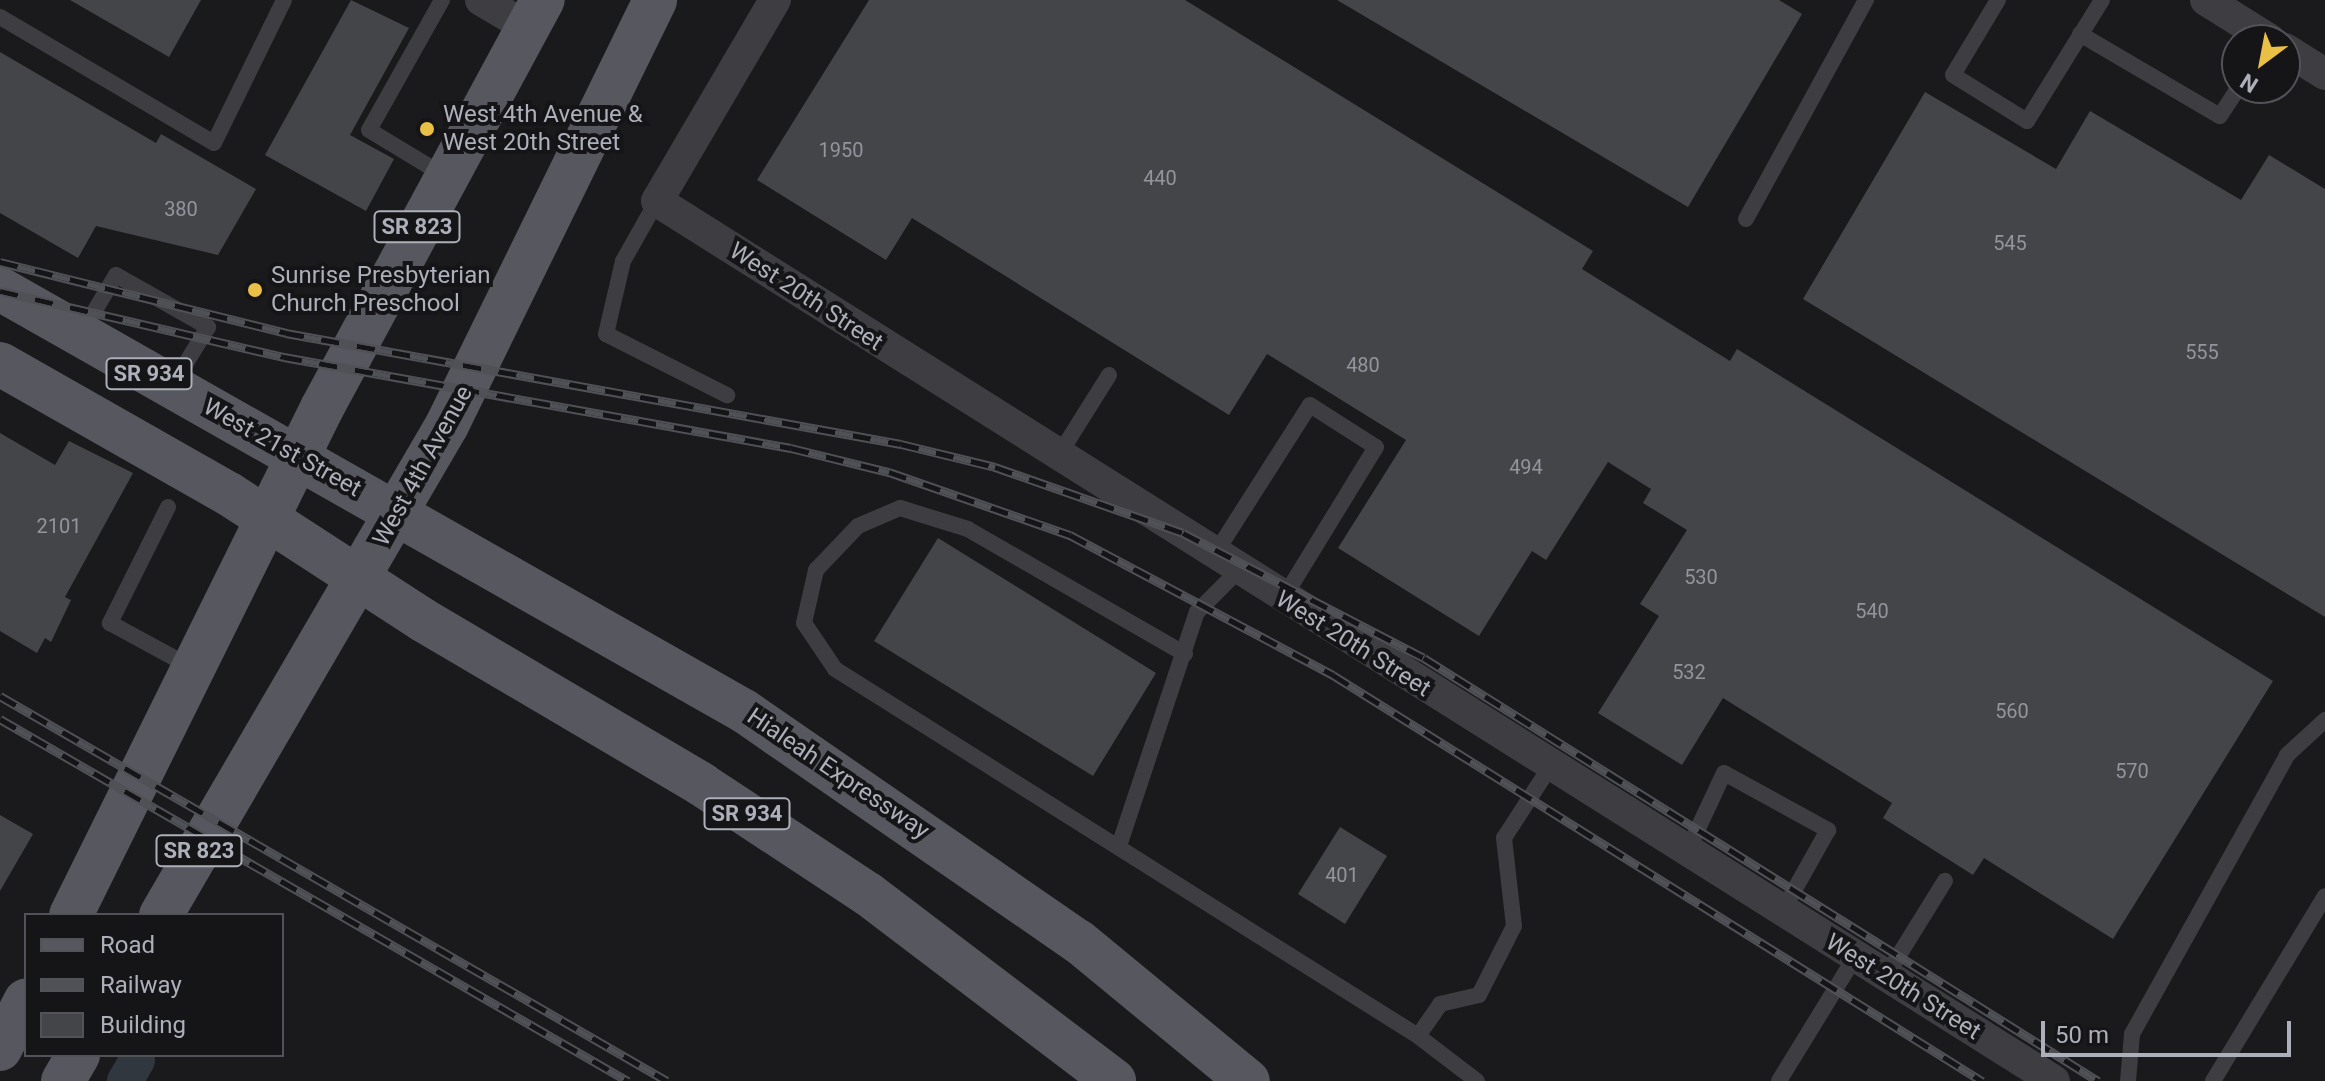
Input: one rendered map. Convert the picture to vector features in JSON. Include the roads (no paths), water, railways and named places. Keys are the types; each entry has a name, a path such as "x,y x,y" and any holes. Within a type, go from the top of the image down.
{"main road":[{"name":"West 4th Avenue","path":"162,913 398,511 552,222 655,0"},
{"name":"SR 823","path":"72,913 297,458 445,176 535,14"},
{"name":"West 21st Street","path":"0,289 297,458 398,511"},
{"name":"SR 934","path":"0,364 268,520 868,894 1114,1081"},
{"name":"Hialeah Expressway","path":"398,511 744,711 915,825 1078,941 1248,1081"},
{"path":"63,1081 77,1057"}],"street":[{"path":"481,0 535,14"},
{"path":"657,201 775,0"},
{"path":"2206,0 2244,24"},
{"path":"2301,59 2325,74"},
{"name":"West 20th Street","path":"657,201 1056,459 2054,1081"}],"lane":[{"path":"0,17 214,143 284,0"},
{"path":"442,0 369,130 445,176"},
{"path":"1746,219 1866,0"},
{"path":"1998,0 1953,75 2027,121 2102,0"},
{"path":"2080,34 2220,116 2228,104"},
{"path":"657,201 623,261 606,334 727,395"},
{"path":"80,335 116,275 208,327 172,387"},
{"path":"1056,459 1109,375"},
{"path":"1119,846 1197,612 1310,405 1376,447 1283,601"},
{"path":"168,507 110,623 194,668"},
{"path":"1185,654 931,512 900,508 858,526 816,570 804,623 835,669 1418,1036 1477,1081"},
{"path":"2128,1081 2139,1020 2287,755 2325,720"},
{"path":"1418,1036 1440,1004 1479,995 1514,926 1504,838 1550,767"},
{"path":"1687,852 1724,773 1828,830 1782,912"},
{"path":"1886,976 1945,881"},
{"path":"2213,1081 2325,896"},
{"path":"1779,1081 1855,957"}],"waterway":[{"path":"125,1081 137,1060"}],"railway":[{"path":"0,262 286,333 901,444 995,467 1183,533 1424,658 2098,1081"},
{"path":"0,291 284,357 791,448 889,472 1070,535 1333,675 1982,1081"},
{"path":"0,696 667,1081"},
{"path":"0,719 628,1081"}],"place":[{"name":"West 4th Avenue & West 20th Street","path":"427,129"},
{"name":"Sunrise Presbyterian Church Preschool","path":"255,290"}]}
